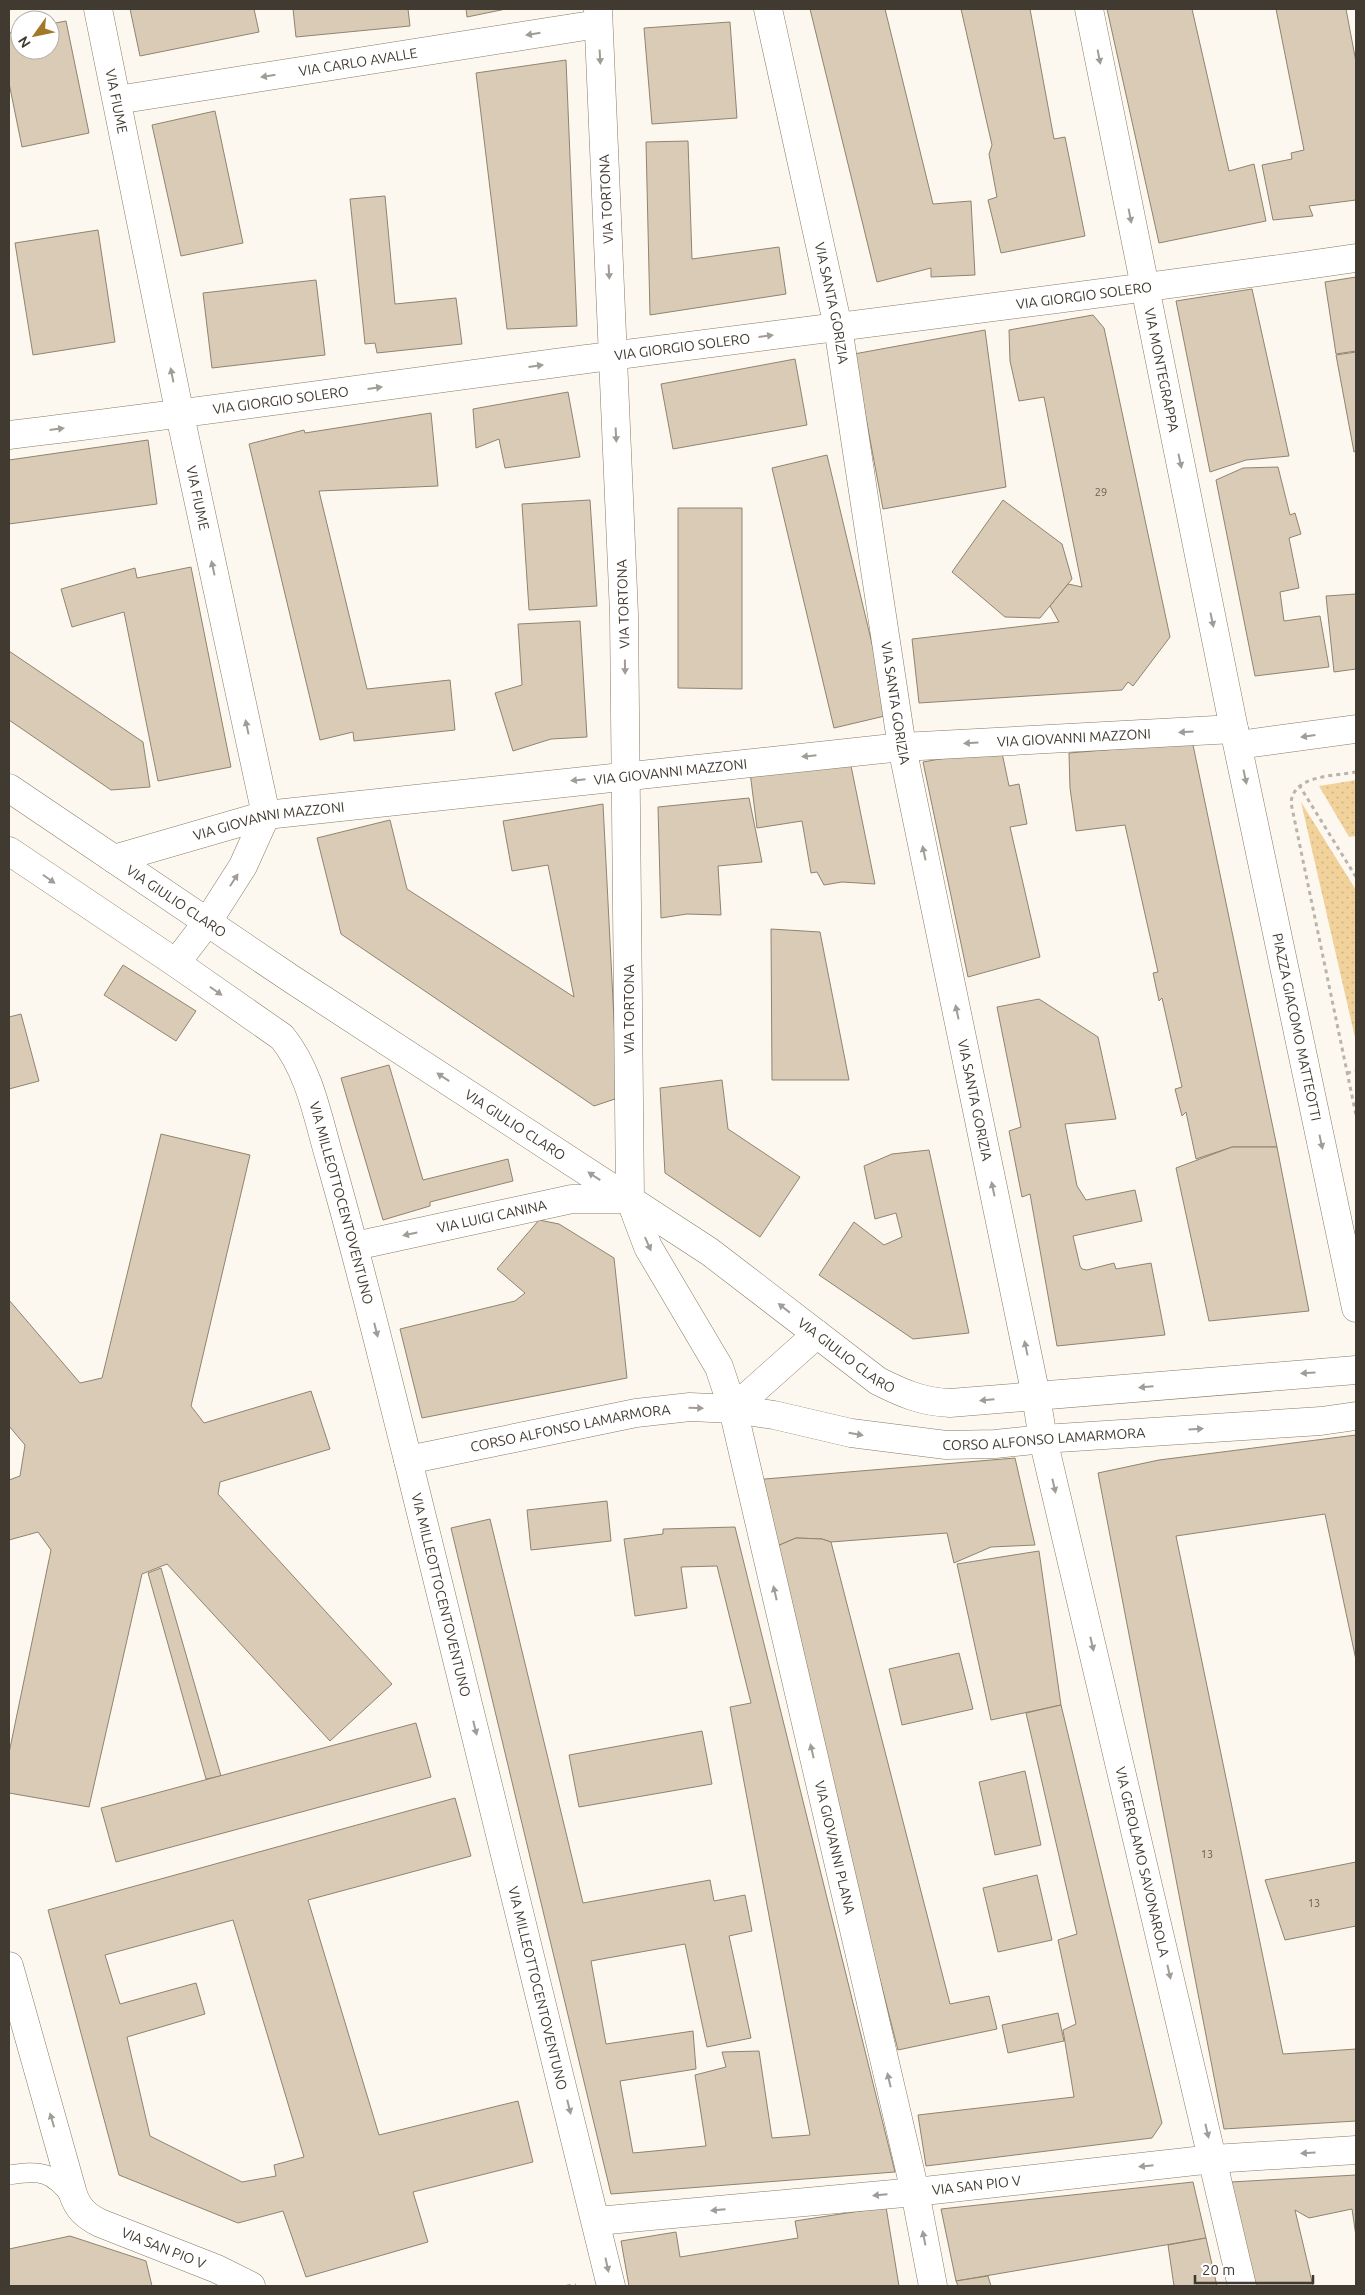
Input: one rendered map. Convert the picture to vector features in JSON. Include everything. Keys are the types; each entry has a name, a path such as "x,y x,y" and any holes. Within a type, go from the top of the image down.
{"street":[{"name":"VIA FIUME","path":"98,9 180,414 266,815"},
{"name":"VIA SANTA GORIZIA","path":"768,9 838,327 902,747 1036,1396 1043,1438"},
{"name":"VIA MONTEGRAPPA","path":"1089,9 1144,289 1236,737"},
{"name":"VIA CARLO AVALLE","path":"117,100 598,16"},
{"name":"VIA TORTONA","path":"598,16 624,614 630,1199"},
{"name":"VIA GIORGIO SOLERO","path":"9,435 1144,289 1356,258"},
{"path":"1236,737 1356,729"},
{"name":"VIA GIOVANNI MAZZONI","path":"114,859 266,815 627,775 902,747 1236,737"},
{"name":"PIAZZA GIACOMO MATTEOTTI","path":"1236,737 1356,1308"},
{"name":"VIA GIULIO CLARO","path":"9,788 298,983 710,1252 878,1382 917,1399 950,1403 1036,1396"},
{"path":"176,963 208,921 243,866 266,815"},
{"name":"VIA MILLEOTTOCENTOVENTUNO","path":"9,851 282,1037 290,1046 307,1076 355,1246 597,2221 611,2286"},
{"name":"VIA LUIGI CANINA","path":"355,1246 572,1199 630,1199"},
{"name":"VIA GIOVANNI PLANA","path":"630,1199 648,1247 719,1367 733,1409 915,2192 933,2286"},
{"path":"733,1409 817,1334"},
{"path":"1036,1396 1356,1370"},
{"name":"CORSO ALFONSO LAMARMORA","path":"408,1460 636,1413 690,1407 733,1409 774,1415 851,1433 946,1445 995,1444 1043,1438 1321,1421 1356,1416"},
{"name":"VIA GEROLAMO SAVONAROLA","path":"1043,1438 1214,2159 1242,2286"},
{"path":"9,1966 79,2208"},
{"name":"VIA SAN PIO V","path":"597,2221 915,2192 1214,2159 1356,2150"},
{"name":"VIA SAN PIO V","path":"79,2208 90,2218 217,2269 251,2286"}],"lane":[{"name":"VIA SAN PIO V","path":"9,2175 36,2171 45,2173 60,2184 79,2208"}],"path":[{"path":"1356,772 1323,778 1300,785 1292,793 1292,810 1356,1115"},
{"path":"1300,785 1356,877"},
{"path":"1347,1073 1356,1071"}],"shaded area":[{"path":"1356,780 1356,836 1349,837 1319,786"},
{"path":"1301,802 1356,890 1356,1042"}],"building":[{"path":"130,9 254,9 259,32 140,56"},
{"path":"293,9 408,9 410,26 296,37"},
{"path":"466,9 506,9 467,17"},
{"path":"810,9 885,9 933,204 971,201 975,275 931,277 931,268 877,282"},
{"path":"961,9 1030,9 1054,139 1065,137 1085,236 1001,253 988,200 997,197 989,154 992,145"},
{"path":"1107,9 1192,9 1229,171 1254,164 1266,221 1159,243"},
{"path":"1276,9 1346,9 1356,62 1356,200 1309,206 1313,216 1273,220 1262,165 1292,159 1291,153 1304,150"},
{"path":"66,21 89,133 22,147 9,83 9,33 10,60 60,60 60,22"},
{"path":"730,22 737,118 652,124 644,28"},
{"path":"566,60 577,326 507,329 476,73"},
{"path":"215,111 243,243 181,256 152,125"},
{"path":"688,141 692,259 779,247 786,294 650,315 646,142"},
{"path":"385,196 395,304 456,298 462,344 377,353 375,343 365,344 350,199"},
{"path":"98,230 115,342 33,355 15,243"},
{"path":"1356,277 1356,351 1336,354 1325,282"},
{"path":"316,280 325,355 212,368 203,293"},
{"path":"1252,289 1289,456 1246,460 1210,472 1176,301"},
{"path":"1093,315 1104,328 1170,637 1133,686 1128,682 1122,690 919,703 912,639 1059,622 1050,606 1068,584 1082,587 1044,397 1019,401 1010,361 1009,330"},
{"path":"985,330 1006,487 883,509 854,354"},
{"path":"1356,352 1356,451 1354,452 1336,355"},
{"path":"795,359 807,425 673,449 661,384"},
{"path":"568,392 580,457 505,468 499,439 476,448 473,409"},
{"path":"431,413 438,486 319,491 367,689 450,680 455,730 354,741 353,732 320,740 249,444 304,430 305,433"},
{"path":"148,440 157,504 9,524 9,460"},
{"path":"827,455 889,715 834,728 772,468"},
{"path":"1278,467 1290,515 1295,513 1301,534 1289,538 1299,588 1280,592 1284,621 1320,616 1329,667 1255,676 1216,480 1243,468"},
{"path":"590,500 597,606 529,610 522,504"},
{"path":"1003,500 1062,544 1072,579 1040,618 1005,617 952,572"},
{"path":"678,508 742,508 742,689 678,688"},
{"path":"191,567 231,767 158,781 124,612 72,627 61,589 135,568 137,578"},
{"path":"1356,594 1356,669 1334,672 1326,596"},
{"path":"580,621 587,737 551,739 513,751 495,693 522,685 518,624"},
{"path":"9,651 143,742 150,787 111,790 9,720"},
{"path":"1187,743 1193,745 1277,1147 1232,1147 1196,1159 1186,1112 1182,1116 1175,1089 1182,1087 1162,998 1159,1001 1153,973 1158,972 1125,825 1076,831 1070,788 1069,753"},
{"path":"1001,748 1009,786 1019,784 1027,824 1010,827 1040,957 968,977 923,762"},
{"path":"850,761 875,884 842,882 824,885 817,872 811,873 802,821 757,828 750,772"},
{"path":"749,798 762,862 718,866 721,915 687,914 661,918 658,807"},
{"path":"603,804 618,1098 594,1106 341,934 317,838 390,820 407,889 574,997 548,865 512,871 503,821"},
{"path":"771,929 820,932 849,1080 772,1080"},
{"path":"123,965 196,1011 176,1041 104,995"},
{"path":"1039,999 1098,1037 1116,1119 1065,1124 1077,1186 1086,1200 1135,1190 1142,1221 1073,1236 1080,1266 1082,1269 1087,1270 1114,1263 1116,1269 1151,1263 1165,1335 1057,1346 1030,1194 1022,1197 1009,1131 1021,1127 997,1007"},
{"path":"21,1014 39,1081 9,1089 9,1017"},
{"path":"389,1065 423,1180 508,1159 513,1181 430,1202 430,1206 383,1220 341,1078"},
{"path":"722,1080 728,1129 800,1177 760,1237 665,1173 660,1088"},
{"path":"161,1134 250,1155 191,1406 204,1423 311,1391 330,1449 220,1482 218,1494 392,1684 330,1741 167,1564 142,1574 89,1807 9,1793 9,1753 51,1550 38,1532 9,1540 9,1480 20,1476 25,1445 9,1426 9,1300 80,1383 102,1378"},
{"path":"1232,1147 1277,1147 1309,1311 1209,1321 1176,1168"},
{"path":"929,1150 969,1333 913,1339 819,1275 854,1222 884,1245 902,1237 896,1213 875,1219 864,1166 892,1154"},
{"path":"539,1220 559,1224 614,1258 627,1378 422,1418 400,1329 515,1301 525,1293 497,1269"},
{"path":"1356,1435 1356,1660 1325,1514 1176,1536 1283,2054 1356,2049 1356,2121 1224,2129 1098,1473 1159,1460"},
{"path":"1015,1458 1035,1545 991,1547 954,1563 947,1533 831,1542 822,1539 796,1538 770,1549 753,1480"},
{"path":"607,1501 611,1541 531,1550 527,1510"},
{"path":"490,1519 583,1903 710,1880 714,1901 745,1895 752,1931 729,1936 751,2038 707,2047 685,1944 591,1961 606,2044 693,2031 696,2069 620,2081 633,2153 706,2146 695,2075 726,2067 722,2052 759,2051 772,2138 810,2135 730,1707 751,1703 717,1566 681,1567 687,1608 635,1616 624,1539 663,1534 663,1529 735,1527 895,2172 611,2194 451,1528"},
{"path":"796,1538 822,1539 831,1542 950,2004 989,1996 997,2029 898,2050 770,1549"},
{"path":"1039,1551 1061,1705 991,1720 957,1564"},
{"path":"161,1568 221,1776 206,1779 148,1573"},
{"path":"959,1653 973,1709 902,1725 889,1669"},
{"path":"1061,1705 1162,2123 1152,2138 926,2166 918,2115 1074,2097 1063,2030 1076,2024 1058,1940 1077,1934 1026,1713"},
{"path":"416,1723 431,1777 116,1862 101,1808"},
{"path":"702,1731 712,1784 579,1807 569,1755"},
{"path":"1025,1771 1041,1845 995,1855 979,1782"},
{"path":"455,1798 471,1856 308,1900 379,2135 518,2101 533,2162 413,2192 428,2242 306,2277 283,2211 238,2223 119,2175 48,1910","holes":["233,1920 304,2157 274,2165 276,2176 242,2182 150,2136 127,2037 205,2014 196,1983 120,2004 105,1955"]},
{"path":"1356,1862 1356,1926 1285,1940 1265,1880"},
{"path":"1037,1875 1052,1940 998,1952 983,1888"},
{"path":"1058,2013 1064,2041 1008,2053 1002,2025"},
{"path":"1356,2175 1356,2236 1352,2209 1309,2218 1295,2210 1313,2286 1255,2286 1231,2182"},
{"path":"1193,2182 1206,2238 956,2281 941,2209"},
{"path":"886,2207 899,2286 629,2286 621,2241 676,2232 680,2257 798,2238 795,2221"},
{"path":"70,2236 146,2261 152,2286 9,2286 9,2249"},
{"path":"1206,2238 1217,2286 1174,2286 1168,2245"},
{"path":"988,2276 991,2286 958,2286 956,2281"}]}
